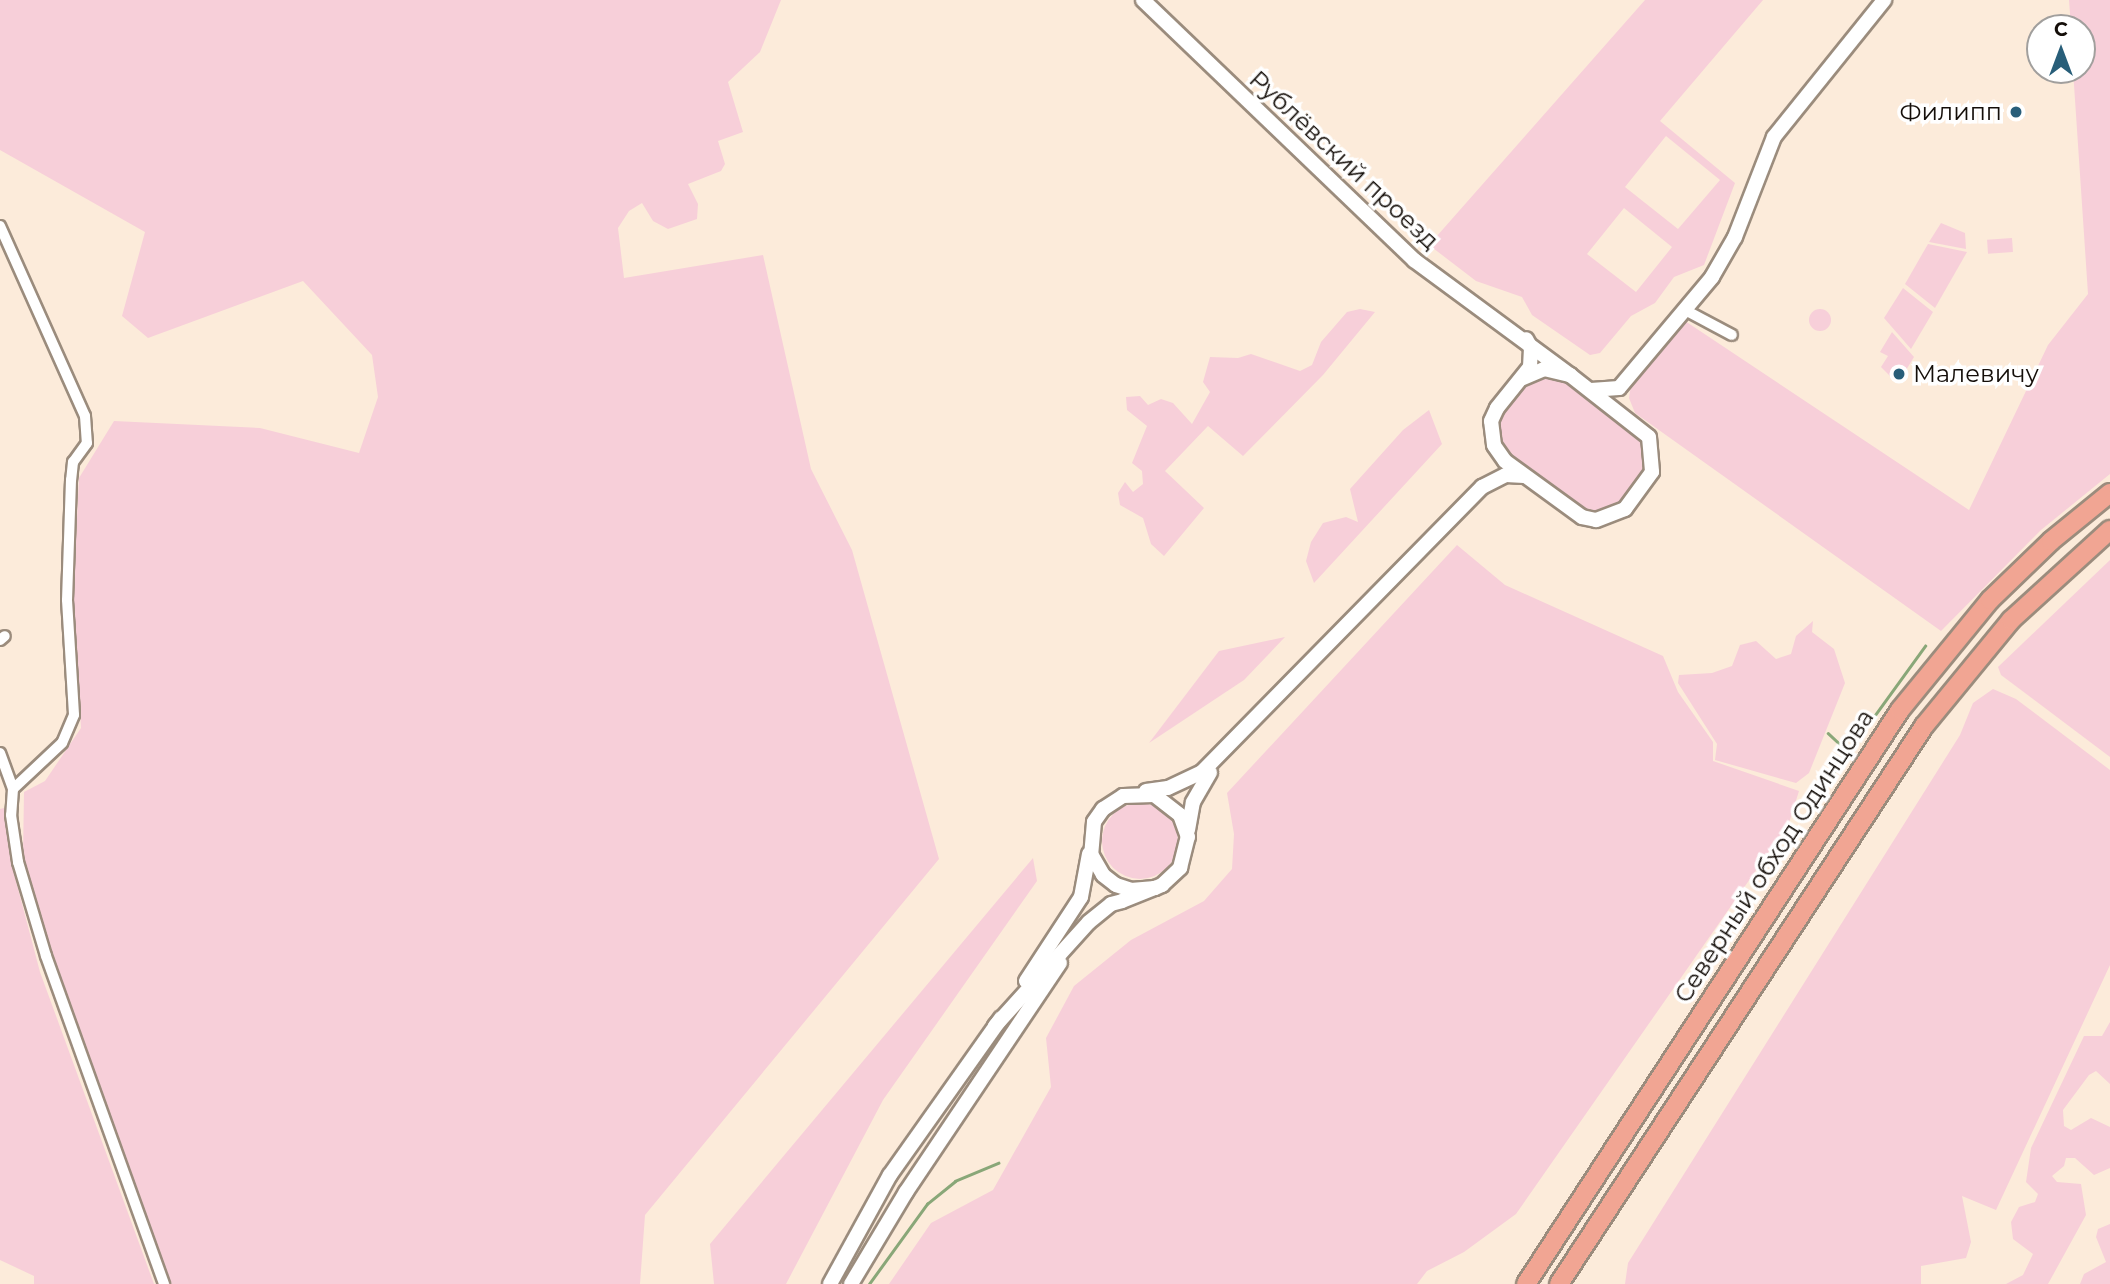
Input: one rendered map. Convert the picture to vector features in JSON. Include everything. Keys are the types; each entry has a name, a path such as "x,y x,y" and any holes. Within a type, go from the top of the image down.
{"highway":[{"name":"Северный обход Одинцова","path":"1526,1284 1900,710 2004,585 2110,493"},
{"path":"1559,1284 1924,726 2011,620 2110,530"}],"street":[{"name":"Рублёвский проезд","path":"1143,0 1414,260 1525,338 1570,374"},
{"path":"1590,390 1612,391 1629,379 1685,310 1724,257 1774,137 1884,0"},
{"path":"0,226 85,416 87,443 73,462 71,480 67,600 74,715 62,743 13,789"},
{"path":"1685,310 1732,335"},
{"path":"1482,487 1494,461 1492,421 1497,408 1523,379 1533,358 1525,338"},
{"path":"1494,445 1524,476 1582,517 1611,517 1625,509 1652,472 1649,437 1570,374 1544,369 1523,379"},
{"path":"1629,379 1624,399 1629,420"},
{"path":"830,1284 890,1175 1073,913 1086,880 1091,830 1103,809 1130,793 1188,781 1228,749 1482,487 1506,475 1524,476"},
{"path":"995,1026 1075,937 1111,904 1155,888 1180,868 1188,845 1188,819 1198,789 1228,749"},
{"path":"0,753 13,789 10,816 18,862 46,956 164,1284"},
{"path":"1130,793 1154,795 1169,803 1184,822 1188,845"},
{"path":"1090,846 1098,869 1116,885 1131,890 1155,888"},
{"path":"851,1284 1075,937"}],"shaded area":[{"path":"0,0 781,0 760,52 728,82 743,132 718,141 725,164 721,171 688,184 698,204 697,219 668,229 653,221 642,203 629,211 618,228 624,278 763,255 811,469 852,550 939,859 645,1215 640,1284 170,1284 53,955 23,855 24,792 45,781 81,728 73,599 79,478 114,421 260,428 359,453 378,397 372,355 303,281 148,338 122,316 145,232 0,150"},
{"path":"1645,0 1763,0 1660,121 1735,183 1704,265 1674,277 1655,303 1631,316 1600,353 1590,355 1532,315 1522,297 1476,281 1429,245","holes":["1666,136 1720,180 1678,229 1625,187","1624,208 1672,247 1636,292 1587,254"]},
{"path":"2069,0 2110,0 2110,474 2041,530 1941,631 1635,413 1629,398 1631,385 1685,321 1969,510 2048,345 2088,294 2074,84 2096,84 2096,14 2070,14"},
{"path":"1941,223 1965,233 1966,249 1929,242"},
{"path":"2012,238 2013,252 1988,254 1987,240"},
{"path":"1928,244 1967,252 1935,308 1905,284"},
{"path":"1903,288 1933,312 1911,349 1884,318"},
{"path":"1360,309 1375,312 1323,375 1243,456 1208,426 1165,471 1204,508 1164,556 1151,544 1143,518 1120,505 1118,493 1125,482 1133,492 1143,484 1142,471 1132,463 1147,426 1127,410 1126,397 1140,396 1148,405 1161,399 1173,403 1192,424 1210,392 1203,382 1210,357 1238,358 1251,354 1300,371 1312,365 1321,342 1347,312"},
{"path":"1820,309 1828,312 1831,320 1828,328 1820,331 1812,328 1809,320 1812,312"},
{"path":"1892,332 1914,357 1903,375 1896,367 1891,377 1881,367 1888,356 1880,352"},
{"path":"1543,376 1569,382 1644,444 1646,470 1615,509 1589,514 1508,458 1499,440 1497,424 1504,408 1520,387"},
{"path":"1429,410 1442,444 1314,583 1306,561 1311,542 1323,523 1346,517 1358,522 1350,489 1403,430"},
{"path":"1457,545 1505,585 1663,656 1678,692 1713,742 1713,761 1799,791 1789,823 1516,1214 1464,1252 1427,1271 1417,1284 889,1284 931,1223 993,1190 1051,1087 1046,1038 1074,986 1131,940 1204,901 1232,869 1234,834 1227,793"},
{"path":"2110,560 2110,757 2001,675 1998,667"},
{"path":"1813,621 1812,632 1834,649 1845,683 1809,773 1796,783 1715,760 1717,744 1678,683 1679,675 1712,673 1732,666 1740,645 1756,641 1776,659 1791,654 1796,636"},
{"path":"1285,637 1244,680 1149,743 1219,651"},
{"path":"1993,689 2016,699 2110,770 2110,965 1996,1210 1962,1196 1971,1242 1966,1258 1921,1266 1921,1284 1625,1284 1628,1263 1960,735 1973,703"},
{"path":"1140,803 1154,806 1167,814 1175,827 1178,841 1175,855 1167,868 1154,876 1140,879 1126,876 1113,868 1105,855 1102,841 1105,827 1113,814 1126,806"},
{"path":"4,808 11,862 40,972 154,1284 34,1284 34,1276 0,1260 0,809"},
{"path":"1033,858 1037,881 883,1100 786,1284 714,1284 710,1244"},
{"path":"2110,1022 2110,1084 2096,1071 2089,1075 2063,1110 2064,1126 2071,1130 2091,1118 2110,1127 2110,1168 2094,1175 2075,1158 2066,1158 2064,1166 2052,1176 2057,1182 2081,1184 2086,1215 2048,1284 2006,1284 2023,1275 2033,1254 2013,1239 2011,1222 2019,1207 2035,1202 2038,1194 2026,1182 2031,1148 2084,1036 2102,1036"},
{"path":"2110,1224 2110,1284 2080,1284 2084,1274 2106,1262 2096,1237 2098,1229"}],"waterway":[{"path":"1833,773 1925,646"},
{"path":"1828,733 1847,751"},
{"path":"869,1284 927,1204 955,1181 998,1163"}],"place":[{"name":"Филипп","path":"2016,112"},
{"name":"Малевичу","path":"1899,374"}]}
